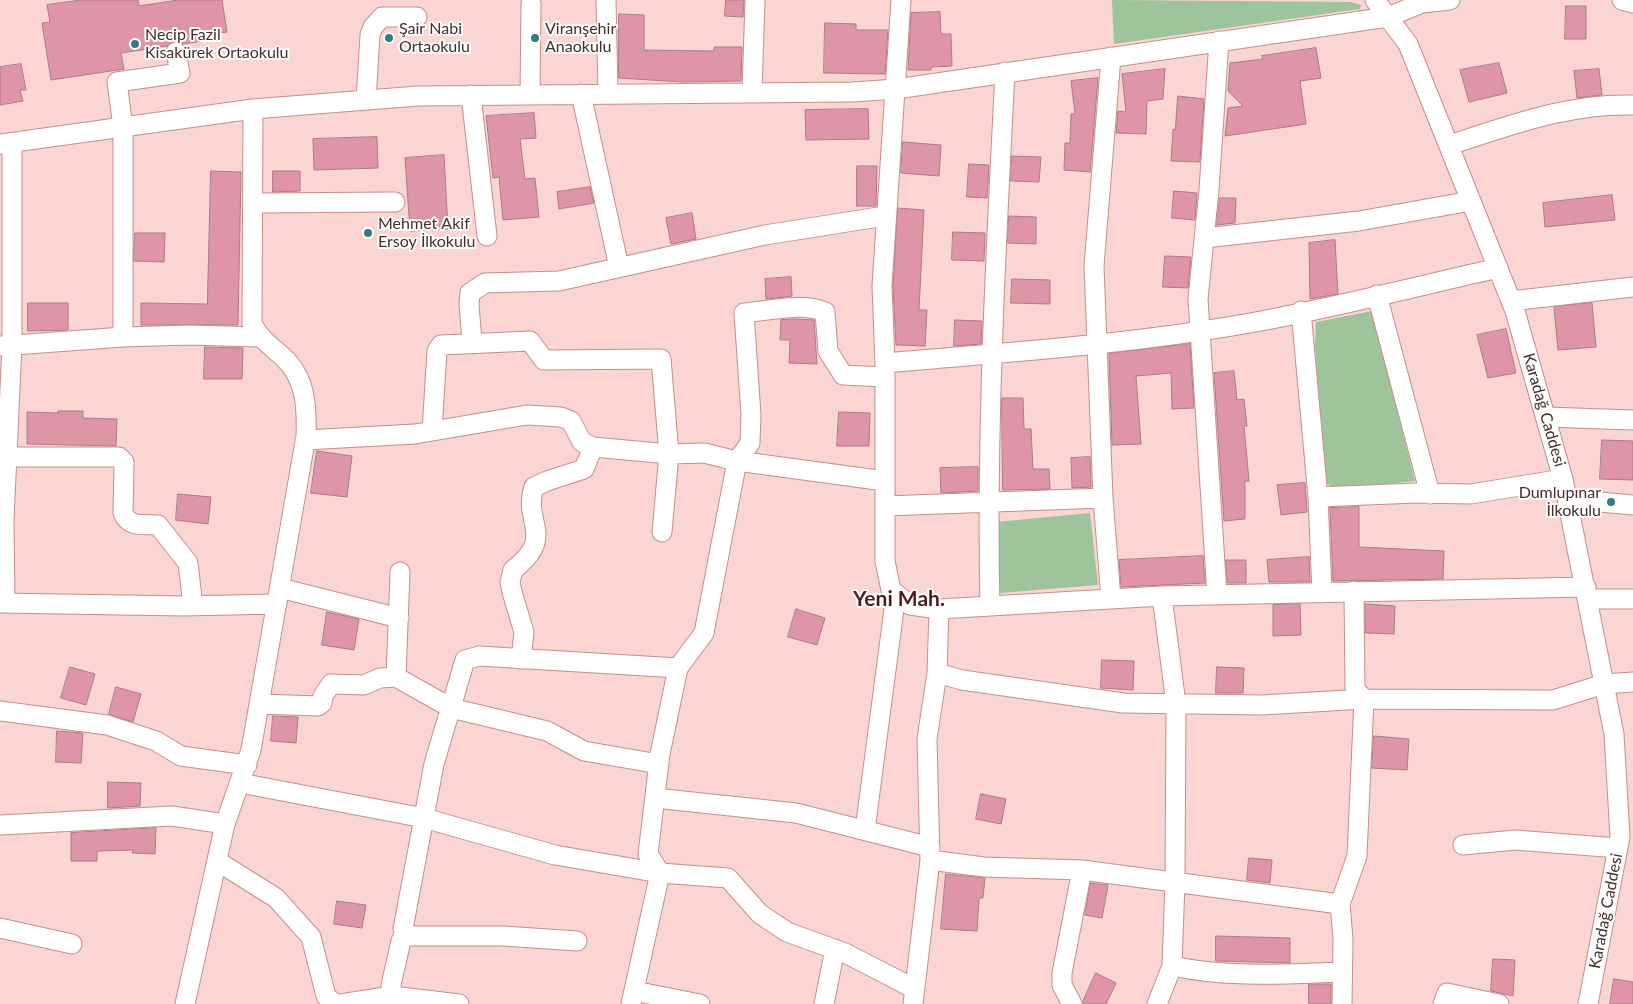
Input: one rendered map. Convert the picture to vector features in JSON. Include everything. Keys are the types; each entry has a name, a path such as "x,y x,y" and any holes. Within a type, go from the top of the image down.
{"street":[{"path":"606,0 608,94"},
{"path":"752,93 755,0"},
{"path":"902,0 885,216 882,286 885,370 884,561 891,590 910,605 939,609 1162,596 1354,591 1587,593 1633,600"},
{"name":"Karadağ Caddesi","path":"1376,0 1386,9 1408,44 1511,301 1563,479 1614,734 1626,821 1620,837 1588,1004"},
{"path":"399,618 278,596 193,606 2,602 7,457 6,144 253,110 418,96 752,93 896,89 1219,41 1386,9 1450,0"},
{"path":"1622,0 1633,3"},
{"path":"530,95 531,4"},
{"path":"366,100 370,35 373,27 382,17 417,16"},
{"path":"1217,595 1198,299 1205,238 1219,41"},
{"path":"123,337 123,128 117,82 180,73 176,52"},
{"path":"1111,57 1094,266 1103,498 1111,599"},
{"path":"990,606 988,504 991,354 1005,72"},
{"path":"581,94 619,267"},
{"path":"471,95 487,236"},
{"path":"1448,145 1538,117 1578,108 1633,105"},
{"path":"185,1004 225,824 247,765 260,704 306,440 307,403 299,379 286,359 259,337 252,317 253,110"},
{"path":"1205,238 1359,220 1471,201"},
{"path":"252,203 395,202"},
{"path":"472,342 470,293 485,283 559,281 765,235 885,216"},
{"path":"700,1004 632,997 660,873 648,854 658,764 678,668 704,633 736,461 750,443 751,415 744,313 790,308 818,309 825,312 828,351 843,375 991,354 1096,344 1262,320 1498,268"},
{"path":"1511,301 1633,287"},
{"path":"1377,295 1430,494"},
{"path":"1301,311 1318,497 1322,593"},
{"path":"6,346 123,337 190,335 259,337"},
{"path":"432,431 437,351 441,345 472,342 502,344 530,340 544,360 662,359 669,454 662,532"},
{"path":"306,440 415,434 527,415 561,417 571,422 582,442 593,447 669,454 704,453 736,461 885,481"},
{"path":"1546,417 1633,420"},
{"path":"521,659 524,632 510,582 513,570 528,558 534,547 536,526 530,498 534,487 584,469 593,447"},
{"path":"7,457 120,457 124,462 123,503 125,519 131,523 158,525 174,543 188,563 193,606"},
{"path":"1318,497 1471,494 1563,479"},
{"path":"884,506 988,504 1103,498"},
{"path":"1567,498 1633,505"},
{"path":"396,677 400,572"},
{"path":"1342,1004 1344,939 1340,904 1357,856 1364,699 1355,689 1354,591"},
{"path":"865,830 896,594"},
{"path":"1157,1004 1172,966 1175,882 1176,704 1162,596"},
{"path":"240,783 424,818 555,855 660,873 728,878 760,914 787,932 835,949 913,996 930,853 927,739 937,673 939,609"},
{"path":"405,936 403,929 434,764 464,660 479,656 678,668"},
{"path":"937,673 998,685 1123,703 1176,704 1262,705 1364,699 1553,700 1604,684 1633,682"},
{"path":"260,704 318,706 322,703 323,696 331,684 364,685 380,678 396,677 451,708 547,731 584,752 658,764"},
{"path":"0,711 107,725 156,741 181,756 247,765"},
{"path":"655,798 796,812 865,830 930,853 984,867 1082,870 1340,904"},
{"path":"0,825 172,816 225,824"},
{"path":"1463,845 1515,840 1618,848"},
{"path":"217,861 276,898 311,937 326,996 335,1004"},
{"path":"1072,1004 1062,985 1062,973 1082,870"},
{"path":"0,928 72,944"},
{"path":"392,996 391,985 400,941 405,936 503,936 577,941"},
{"path":"824,1004 835,949"},
{"path":"1172,966 1204,973 1251,975 1342,972"},
{"path":"1442,1004 1447,993 1499,1004"},
{"path":"340,1004 392,996 458,1004"}],"green space":[{"path":"1112,0 1351,2 1361,5 1360,9 1114,44"},
{"path":"1372,311 1415,481 1335,489 1326,483 1315,346 1316,322"},
{"path":"1090,513 1098,585 1000,593 996,522"}],"building":[{"path":"81,0 138,0 139,6 178,0 222,0 227,32 209,34 210,40 183,44 174,41 167,46 121,53 124,69 51,80 42,23 50,22 47,5"},
{"path":"726,0 744,0 743,17 725,16"},
{"path":"1566,6 1586,6 1586,39 1565,39"},
{"path":"940,12 941,34 951,34 952,66 931,67 931,70 908,70 911,13"},
{"path":"619,14 644,15 644,50 714,51 714,47 742,47 741,81 682,82 619,78"},
{"path":"825,23 856,24 856,30 888,30 885,74 824,73"},
{"path":"1316,48 1321,78 1300,81 1306,124 1225,136 1228,108 1243,106 1228,91 1230,63 1263,59 1262,56"},
{"path":"1499,63 1507,93 1469,102 1460,70"},
{"path":"21,64 26,90 20,90 23,101 0,105 0,67"},
{"path":"1165,69 1163,99 1147,101 1146,134 1116,133 1118,111 1126,112 1122,74"},
{"path":"1599,69 1602,95 1577,98 1574,71"},
{"path":"1098,78 1090,172 1064,170 1065,143 1070,143 1071,114 1075,114 1071,81"},
{"path":"1178,96 1204,99 1200,162 1171,161"},
{"path":"868,109 869,139 806,140 805,110"},
{"path":"534,113 536,138 520,139 525,179 535,178 539,217 503,220 499,177 493,178 486,116"},
{"path":"377,137 378,168 314,170 313,139"},
{"path":"903,142 941,145 939,176 901,173"},
{"path":"444,155 448,229 410,231 405,158"},
{"path":"1012,156 1041,157 1039,182 1011,181"},
{"path":"969,164 989,165 987,198 967,197"},
{"path":"857,166 877,166 876,206 857,206"},
{"path":"211,171 241,172 238,325 141,325 141,303 207,304"},
{"path":"273,171 300,171 300,191 273,192"},
{"path":"590,187 594,203 559,209 557,192"},
{"path":"1174,191 1197,193 1195,220 1172,218"},
{"path":"1612,195 1615,220 1545,227 1543,203"},
{"path":"1220,198 1236,198 1235,223 1217,225"},
{"path":"898,208 924,210 919,310 927,310 925,346 896,345 893,286"},
{"path":"692,213 696,239 671,244 666,218"},
{"path":"1009,216 1036,217 1036,244 1008,243"},
{"path":"953,232 985,233 984,261 952,260"},
{"path":"135,233 165,233 164,262 134,261"},
{"path":"1335,240 1338,294 1310,299 1309,243"},
{"path":"1165,256 1191,257 1188,288 1163,287"},
{"path":"791,277 792,296 766,299 765,279"},
{"path":"1012,279 1050,280 1050,304 1011,303"},
{"path":"28,303 68,303 68,330 28,331"},
{"path":"1592,303 1596,347 1558,350 1554,307"},
{"path":"781,320 814,320 817,364 789,363 790,340 780,340"},
{"path":"955,320 982,321 981,344 954,346"},
{"path":"1506,329 1516,373 1488,378 1477,335"},
{"path":"1190,344 1194,408 1172,409 1171,373 1136,376 1141,444 1112,445 1109,354"},
{"path":"205,347 243,348 242,379 204,379"},
{"path":"1234,371 1237,400 1244,399 1247,426 1244,426 1249,481 1245,481 1245,519 1224,521 1214,373"},
{"path":"1002,398 1023,398 1024,429 1031,429 1033,469 1049,469 1050,489 1003,490"},
{"path":"58,411 83,411 83,418 117,419 116,446 27,444 27,412 58,413"},
{"path":"839,412 870,413 869,446 837,446"},
{"path":"1602,440 1633,441 1633,480 1600,479"},
{"path":"317,451 352,456 347,497 311,493"},
{"path":"1090,457 1091,487 1072,488 1071,458"},
{"path":"978,467 978,491 941,493 940,468"},
{"path":"1305,483 1307,512 1281,515 1277,485"},
{"path":"178,494 211,497 208,524 176,520"},
{"path":"1359,507 1359,547 1444,551 1443,579 1333,581 1330,508"},
{"path":"1203,556 1205,583 1121,587 1119,560"},
{"path":"1309,557 1310,582 1269,582 1267,560"},
{"path":"1226,560 1246,560 1246,583 1228,583"},
{"path":"1300,604 1301,635 1273,636 1273,605"},
{"path":"1365,604 1395,606 1394,634 1366,633"},
{"path":"796,609 825,618 817,645 788,637"},
{"path":"327,612 359,619 354,650 322,645"},
{"path":"1102,660 1134,661 1133,690 1101,688"},
{"path":"70,667 95,674 86,705 61,698"},
{"path":"1217,667 1244,668 1243,693 1216,693"},
{"path":"116,687 141,694 133,722 109,714"},
{"path":"273,716 298,717 296,743 271,741"},
{"path":"57,731 83,733 81,763 56,762"},
{"path":"1374,736 1409,739 1407,770 1372,768"},
{"path":"108,782 141,783 140,806 108,808"},
{"path":"981,794 1006,799 1001,824 976,819"},
{"path":"156,828 155,854 132,853 133,850 97,851 97,861 71,861 71,833"},
{"path":"1249,858 1272,860 1270,883 1247,880"},
{"path":"946,874 985,878 983,898 979,898 977,931 941,929"},
{"path":"1091,883 1108,885 1102,918 1085,915"},
{"path":"337,901 366,905 362,928 334,924"},
{"path":"1216,936 1290,938 1290,963 1216,961"},
{"path":"1493,959 1515,960 1513,996 1491,991"},
{"path":"1096,973 1116,983 1106,1004 1083,1004 1083,1001"},
{"path":"1614,979 1633,982 1633,1004 1610,1004"},
{"path":"1309,984 1331,984 1331,1004 1309,1004"}],"place":[{"name":"Şair Nabi Ortaokulu","path":"389,38"},
{"name":"Viranşehir Anaokulu","path":"535,38"},
{"name":"Necip Fazil Kisakürek Ortaokulu","path":"135,44"},
{"name":"Mehmet Akif Ersoy İlkokulu","path":"368,233"},
{"name":"Dumlupınar İlkokulu","path":"1611,502"}],"district":[{"name":"Yeni Mah.","path":"899,599"}]}
